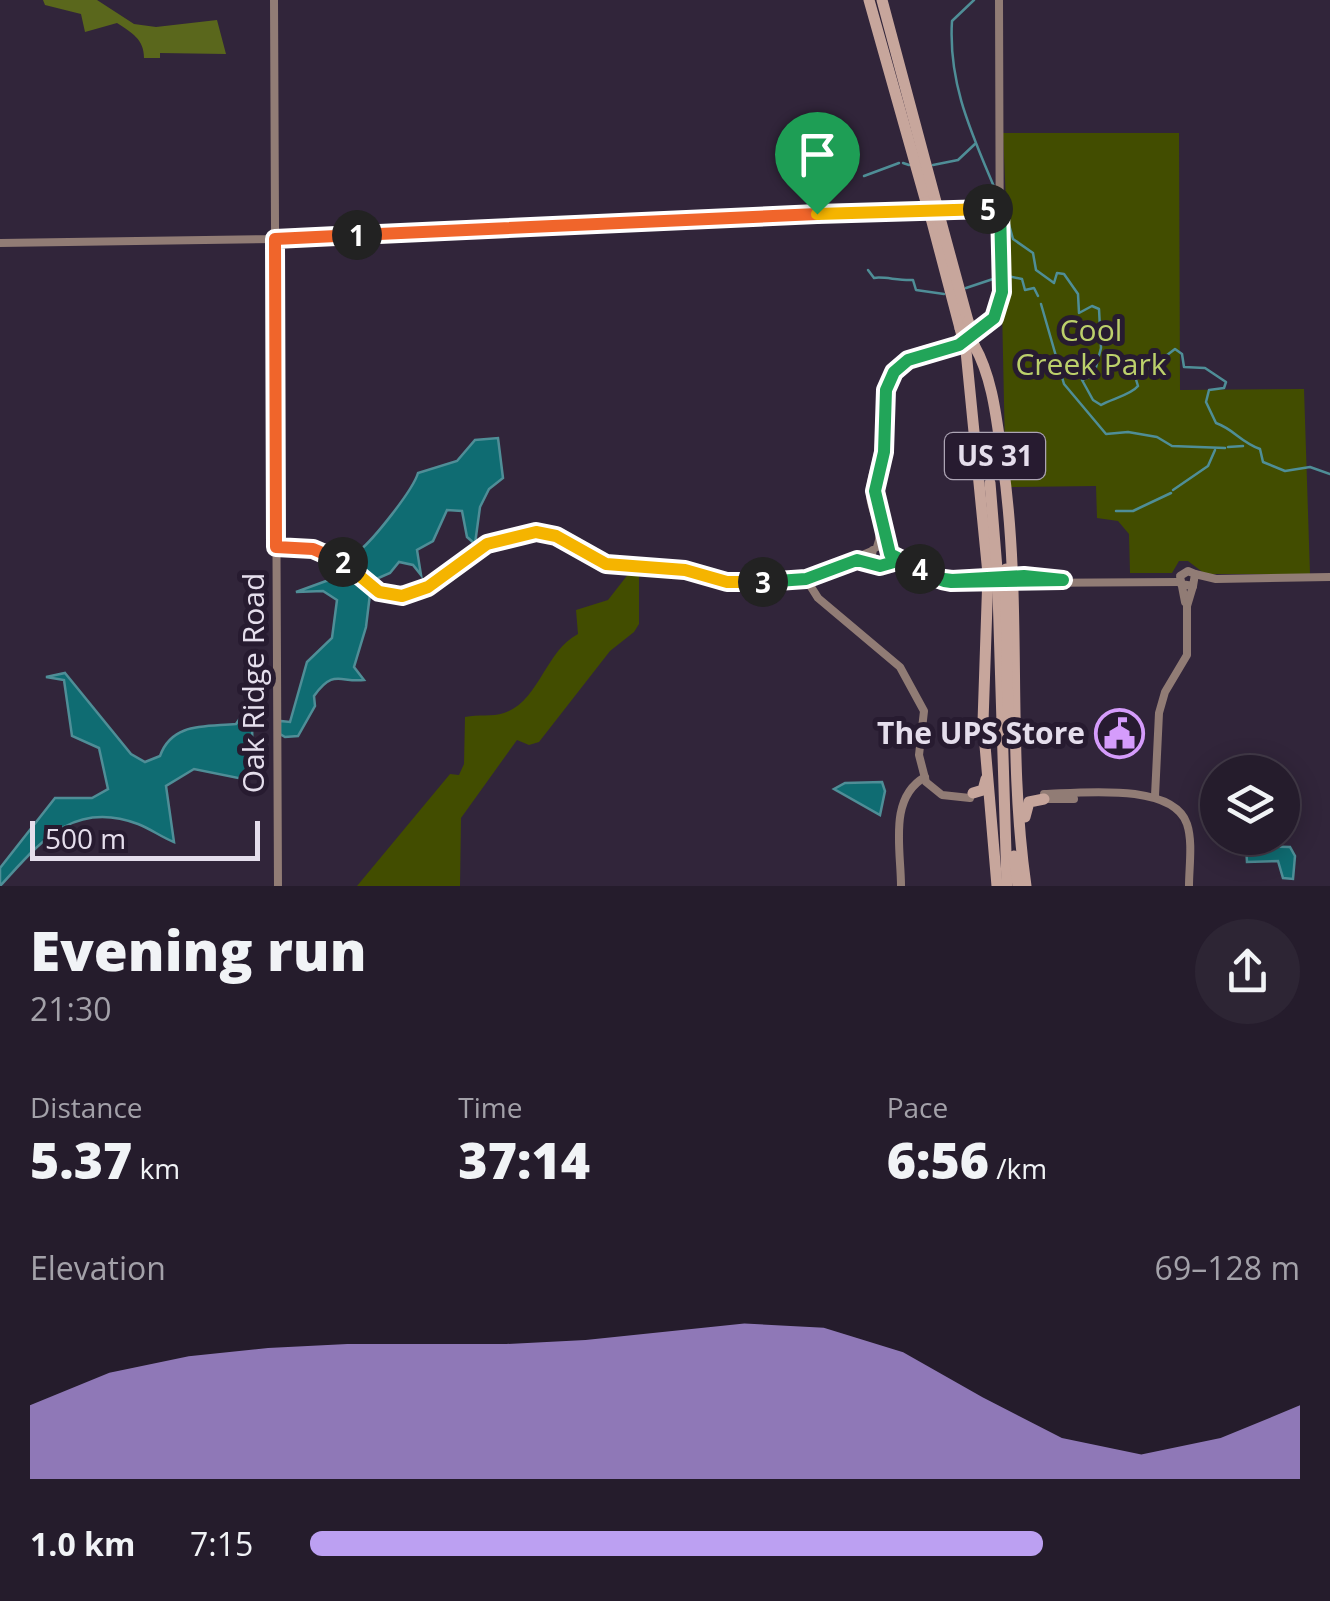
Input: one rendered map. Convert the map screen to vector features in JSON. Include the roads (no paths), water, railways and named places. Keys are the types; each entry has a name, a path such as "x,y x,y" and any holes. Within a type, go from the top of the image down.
{"highway":[{"name":"US 31","path":"866,0 931,202"},
{"name":"US 31","path":"884,0 935,218 972,343 994,451 1018,886"},
{"path":"972,343 1016,705 1029,886"},
{"name":"US 31","path":"1001,580 998,814 1007,886"},
{"path":"972,796 985,786 982,688 988,616 1001,580"},
{"path":"988,616 998,814 997,886"},
{"path":"1016,705 1029,886"},
{"path":"986,755 998,814"},
{"path":"1021,776 1028,791 1044,796"},
{"path":"972,796 985,800 998,814"},
{"path":"1026,837 1026,806 1044,796"}],"street":[{"name":"Oak Ridge Road","path":"274,0 278,886"},
{"path":"889,556 875,491 884,452 884,399 889,382 908,360 972,343 997,312 1001,276 1000,0"},
{"path":"0,243 275,239 1000,203"},
{"path":"874,564 880,533 870,491 879,448 879,395 886,376 907,354 972,343"},
{"path":"276,547 326,554 379,592 395,597 428,587 487,544 529,532 556,536 616,566 685,570 727,582 806,579 857,560 874,549"},
{"path":"874,549 936,578 1181,580 1193,585 1216,578"},
{"path":"857,560 874,564 889,556"},
{"path":"1181,580 1195,574 1216,578 1330,577"},
{"path":"1187,606 1195,574"},
{"path":"806,579 818,598 900,667 924,712 919,755 925,776 946,791 972,796"},
{"path":"1155,796 1159,713 1165,692 1187,655 1187,606 1181,580"},
{"path":"901,886 901,805 911,786 925,776"},
{"path":"1044,796 1155,796 1173,804 1186,820 1190,886"}],"waterway":[{"path":"974,0 952,21 954,67 964,110 997,194"},
{"path":"933,165 958,160 975,144"},
{"path":"864,176 899,163"},
{"path":"903,163 909,165"},
{"path":"1005,210 1013,239 1033,253 1036,270 1054,283 1057,273 1064,274 1078,294 1079,313 1092,306 1099,309 1101,348 1094,375 1082,380 1093,400 1101,405 1131,392 1138,386 1134,373 1150,368 1175,349 1182,354 1184,367 1205,368 1226,382 1224,388 1209,390 1206,402 1216,423 1260,449 1263,462 1285,471 1310,467 1330,474"},
{"path":"868,270 874,278 913,280 916,290 944,294"},
{"path":"1003,275 1022,279 1025,290 1034,288 1038,296"},
{"path":"966,288 996,278"},
{"path":"1041,304 1064,384 1106,434 1128,432 1157,437 1172,446 1225,448"},
{"path":"1228,447 1243,446"},
{"path":"1173,490 1208,466 1215,450"},
{"path":"1116,511 1133,511 1171,493"}],"place":[{"name":"The UPS Store","path":"1120,734"}],"park label":[{"name":"Cool Creek Park","path":"1091,348"}]}
